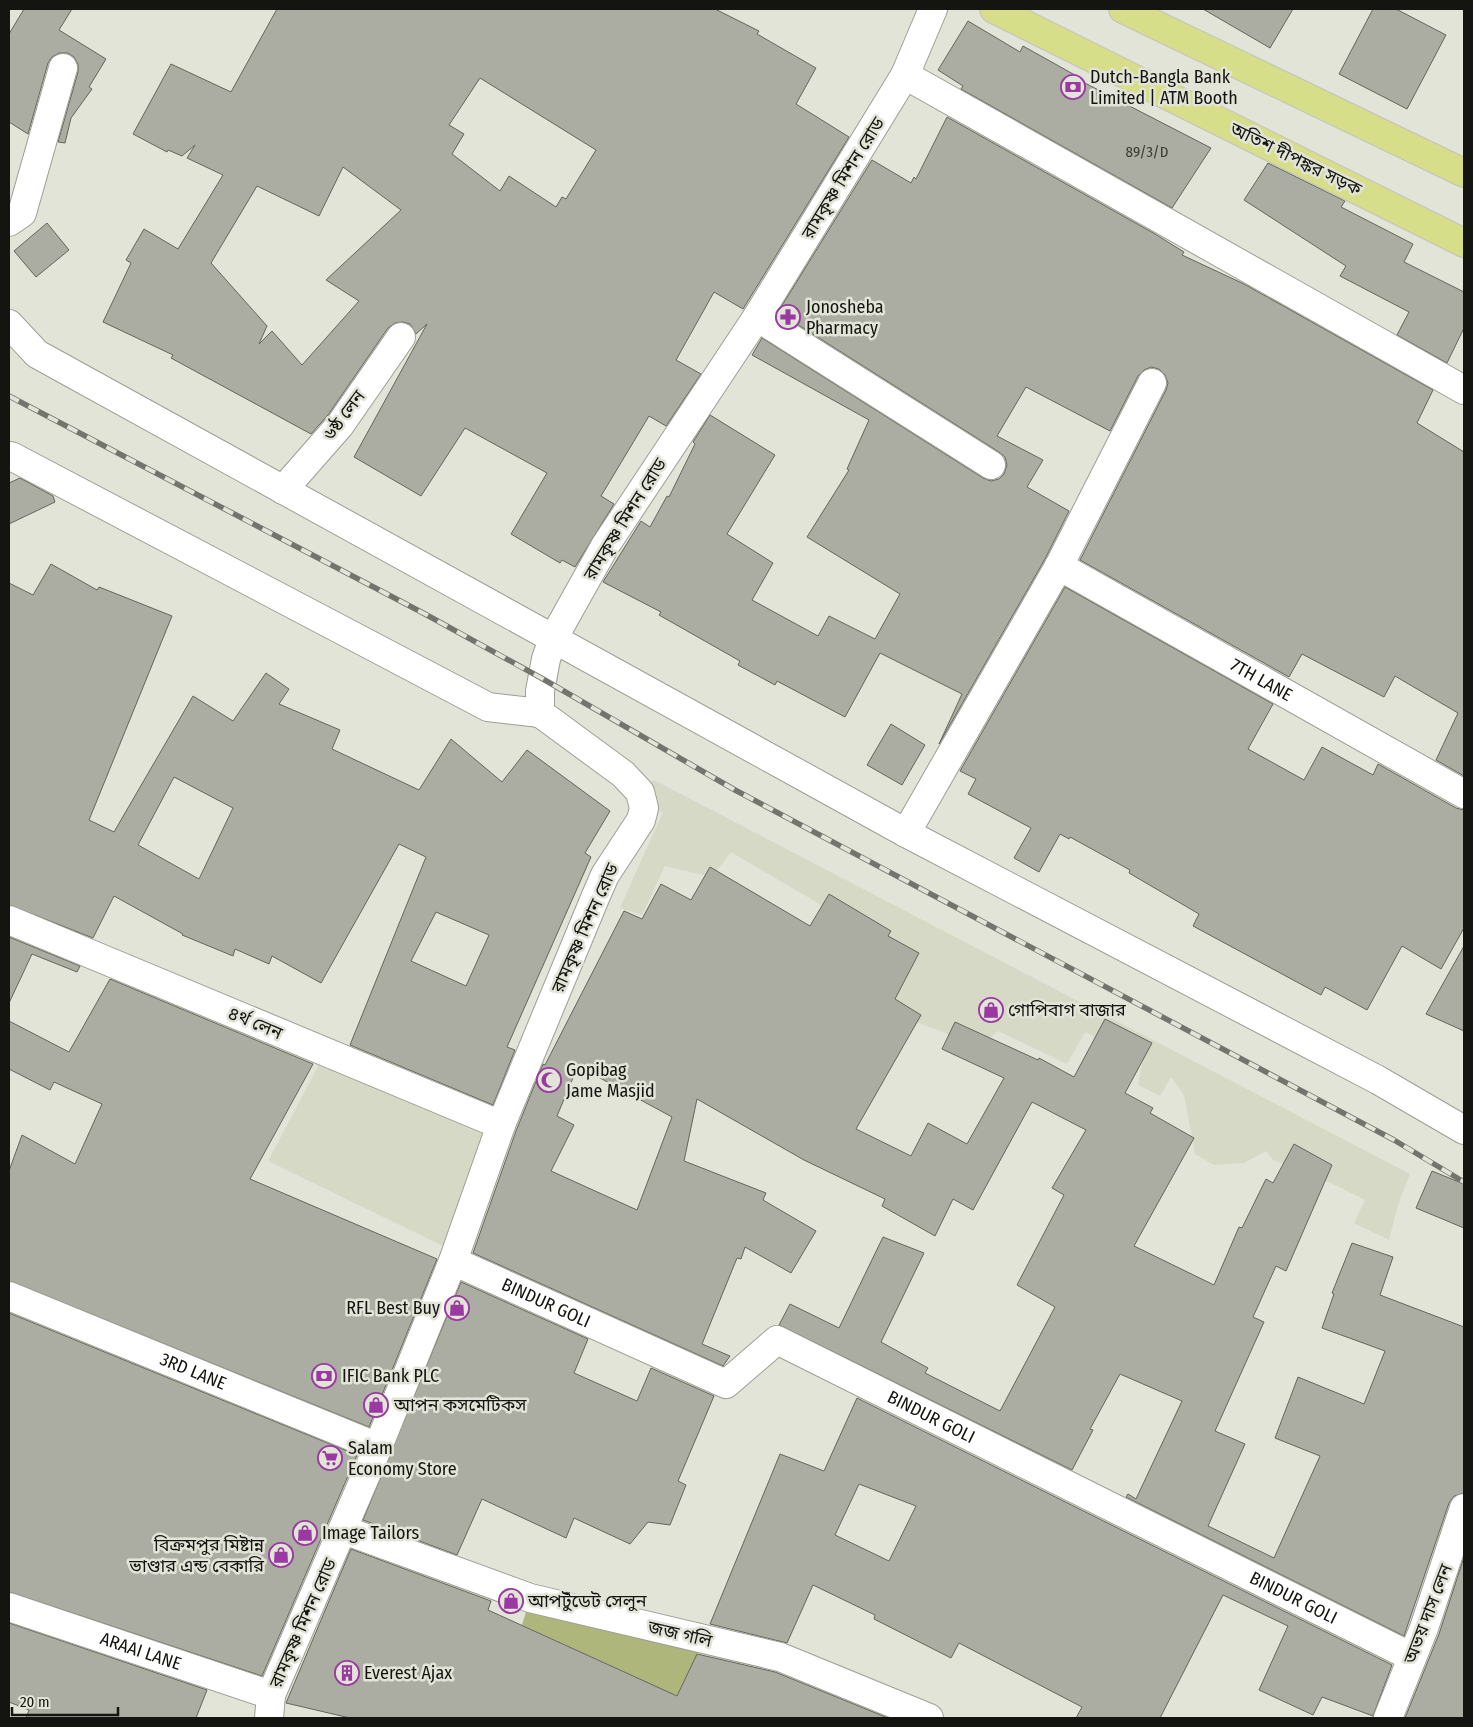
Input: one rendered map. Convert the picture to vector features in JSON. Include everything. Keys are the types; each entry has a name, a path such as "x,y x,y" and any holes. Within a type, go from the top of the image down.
{"main road":[{"name":"অতিশ দীপঙ্কর সড়ক","path":"994,9 1464,243"},
{"path":"1123,9 1464,173"}],"street":[{"name":"রামকৃষ্ণ মিশন রোড","path":"270,1707 453,1261 501,1125 595,898 605,875 640,820 644,808 640,792 623,774 540,713 538,703 546,659 553,639 605,546 757,317 906,75 933,9"},
{"path":"9,222 22,213 49,109 63,68"},
{"path":"906,75 1464,390"},
{"path":"757,317 991,465"},
{"path":"9,324 36,354 906,833 1378,1080 1464,1130"},
{"name":"৬ষ্ঠ লেন","path":"283,490 340,425 401,337"},
{"path":"906,833 1059,566 1152,383"},
{"path":"10,457 488,707 540,713"},
{"name":"7TH LANE","path":"1059,566 1464,794"},
{"name":"৪র্থ লেন","path":"9,920 501,1125"},
{"name":"BINDUR GOLI","path":"453,1261 726,1384 777,1340 1412,1657"},
{"name":"3RD LANE","path":"9,1296 378,1447"},
{"name":"অভয় দাস লেন","path":"1388,1718 1453,1547 1464,1508"},
{"name":"জজ গলি","path":"344,1530 530,1598 780,1657 928,1718"},
{"name":"ARAAI LANE","path":"9,1607 270,1707"}],"shaded area":[{"name":"গোপিবাগ বাজার","path":"654,780 1410,1174 1398,1205 1389,1240 1354,1223 1365,1200 1329,1182 1273,1160 1266,1151 1244,1163 1214,1165 1195,1154 1184,1095 1171,1077 1160,1096 1138,1085 1143,1060 1085,1032 1067,1064 998,1031 979,1046 880,1008 879,939 731,852 712,877 665,866 642,915 620,908 663,812 640,809 640,792"},
{"path":"322,1059 489,1126 443,1246 268,1161"}],"green space":[{"path":"530,1598 704,1639 677,1696 522,1625"}],"building":[{"path":"24,9 72,9 59,30 106,59 89,87 92,89 71,118 65,143 58,142 78,72 78,64 74,57 68,53 59,53 52,57 48,63 28,134 9,122 9,34"},
{"path":"277,9 715,9 759,31 757,34 816,68 796,104 849,137 743,309 714,292 676,360 701,374 666,426 649,416 601,496 614,504 575,567 562,560 560,563 511,534 547,473 465,428 421,496 354,457 427,324 416,334 410,324 403,322 395,323 388,328 328,415 311,434 171,358 173,355 103,322 131,263 126,260 144,229 178,249 223,175 187,158 195,145 182,156 168,150 167,152 133,134 171,64 231,92","holes":["480,78 596,150 566,199 562,197 556,207 509,176 500,191 452,154 464,134 449,125","343,167 401,210 326,280 359,301 302,365 272,331 259,344 267,326 211,263 257,186 319,216"]},
{"path":"1203,9 1293,9 1270,48"},
{"path":"1373,9 1396,9 1446,35 1407,109 1339,74"},
{"path":"968,21 1020,52 1023,46 1082,79 1081,81 1211,148 1172,208 961,89 963,86 938,70"},
{"path":"947,117 1155,234 1184,252 1182,255 1244,284 1433,390 1417,423 1464,452 1464,776 1436,760 1458,713 1395,676 1384,697 1302,654 1289,677 1080,560 1166,390 1168,383 1165,375 1159,369 1151,367 1144,370 1138,376 1110,431 1026,387 997,436 1043,460 1027,487 1069,511 1045,559 939,744 962,694 880,653 845,717 777,681 775,685 738,665 740,661 659,615 661,612 603,582 641,521 650,527 667,496 669,497 695,444 693,442 710,415 775,455 727,534 773,563 752,600 818,636 829,616 875,639 900,594 807,537 849,470 847,469 869,420 752,355 762,338 983,478 991,481 999,479 1004,474 1007,465 1005,457 999,452 778,312 872,160 911,183 914,177 916,179"},
{"path":"1268,163 1345,201 1341,207 1413,244 1404,262 1464,292 1464,328 1447,363 1397,335 1409,312 1340,276 1346,266 1244,200"},
{"path":"47,223 69,250 36,277 14,251"},
{"path":"20,478 53,496 55,502 9,524 9,483"},
{"path":"51,564 97,590 99,587 172,616 89,820 114,832 193,696 233,721 266,673 289,689 279,704 340,730 332,749 419,790 451,739 502,782 527,750 610,811 585,853 591,857 507,1047 515,1050 493,1105 350,1045 426,857 399,844 321,983 272,956 269,964 235,949 233,956 182,935 114,896 93,938 9,905 9,583 33,595","holes":["174,777 233,808 199,879 138,845","436,912 489,935 466,986 411,961"]},
{"path":"1065,587 1273,704 1248,749 1304,780 1322,747 1373,775 1378,764 1456,808 1464,810 1464,928 1441,969 1402,946 1367,1010 1325,987 1321,995 1193,926 1199,914 1129,873 1130,870 1070,837 1069,839 1060,834 1039,872 1014,858 1031,828 968,794 976,779 960,771"},
{"path":"891,724 925,745 902,785 867,765"},
{"path":"710,867 810,926 829,894 891,931 888,936 919,953 895,999 921,1015 856,1129 911,1156 928,1123 967,1144 1004,1078 942,1049 955,1022 1038,1060 1039,1058 1074,1077 1105,1019 1152,1043 1125,1093 1153,1108 1150,1113 1194,1138 1134,1246 1214,1285 1239,1227 1242,1228 1266,1179 1273,1183 1294,1144 1332,1165 1286,1271 1276,1266 1253,1317 1264,1322 1215,1431 1245,1444 1208,1526 1274,1558 1320,1456 1275,1438 1298,1377 1364,1404 1385,1351 1322,1328 1334,1294 1332,1293 1352,1243 1393,1257 1380,1295 1464,1327 1464,1493 1454,1496 1449,1503 1404,1636 1126,1497 1128,1494 1136,1499 1182,1401 1120,1374 1090,1429 1093,1430 1072,1470 779,1325 790,1304 839,1328 883,1237 924,1253 881,1342 928,1368 925,1373 1000,1411 1055,1307 1017,1285 1064,1195 1052,1188 1086,1130 1032,1102 973,1210 953,1199 935,1236 882,1206 885,1199 804,1160 697,1099 684,1161 766,1193 763,1200 816,1231 791,1273 745,1247 741,1259 737,1258 702,1344 730,1356 723,1366 473,1253 516,1131 543,1064 545,1065 624,911 642,919 661,884 691,900","holes":["578,1066 672,1117 637,1210 551,1171 574,1125 557,1116"]},
{"path":"9,937 80,966 77,972 32,954 9,1003"},
{"path":"1464,946 1464,1031 1426,1014"},
{"path":"110,979 313,1064 250,1179 437,1259 369,1427 9,1281 9,1171 22,1135 75,1164 102,1104 54,1082 50,1090 9,1069 9,1021 69,1052"},
{"path":"1432,1171 1464,1184 1464,1228 1416,1208"},
{"path":"461,1282 588,1339 574,1373 637,1401 651,1368 714,1396 678,1481 686,1485 670,1525 648,1522 630,1544 574,1518 566,1538 482,1499 457,1555 363,1520"},
{"path":"9,1313 357,1455 262,1676 9,1592"},
{"path":"857,1398 1392,1665 1373,1716 1322,1697 1313,1715 1259,1690 1288,1626 1223,1595 1160,1718 1076,1718 1082,1707 959,1643 951,1658 874,1619 875,1615 813,1585 787,1643 710,1624 780,1454 824,1471","holes":["859,1484 916,1506 889,1561 835,1535"]},
{"path":"351,1549 491,1601 488,1610 677,1696 697,1654 775,1672 888,1718 350,1718 286,1703"},
{"path":"1464,1557 1464,1718 1405,1718 1439,1634"},
{"path":"9,1623 207,1690 196,1718 26,1718 29,1710 9,1702"}],"railway":[{"path":"9,396 425,614 543,679 735,790 1394,1140 1464,1182"}],"place":[{"name":"Dutch-Bangla Bank Limited | ATM Booth","path":"1073,87"},
{"name":"Jonosheba Pharmacy","path":"788,317"},
{"name":"গোপিবাগ বাজার","path":"991,1010"},
{"name":"Gopibag Jame Masjid","path":"549,1080"},
{"name":"RFL Best Buy","path":"457,1308"},
{"name":"IFIC Bank PLC","path":"324,1376"},
{"name":"আপন কসমেটিকস","path":"376,1405"},
{"name":"Salam Economy Store","path":"330,1458"},
{"name":"Image Tailors","path":"305,1533"},
{"name":"বিক্রমপুর মিষ্টান্ন ভাণ্ডার এন্ড বেকারি","path":"281,1555"},
{"name":"আপটুঁডেট সেলুন","path":"511,1601"},
{"name":"Everest Ajax","path":"347,1673"}]}
